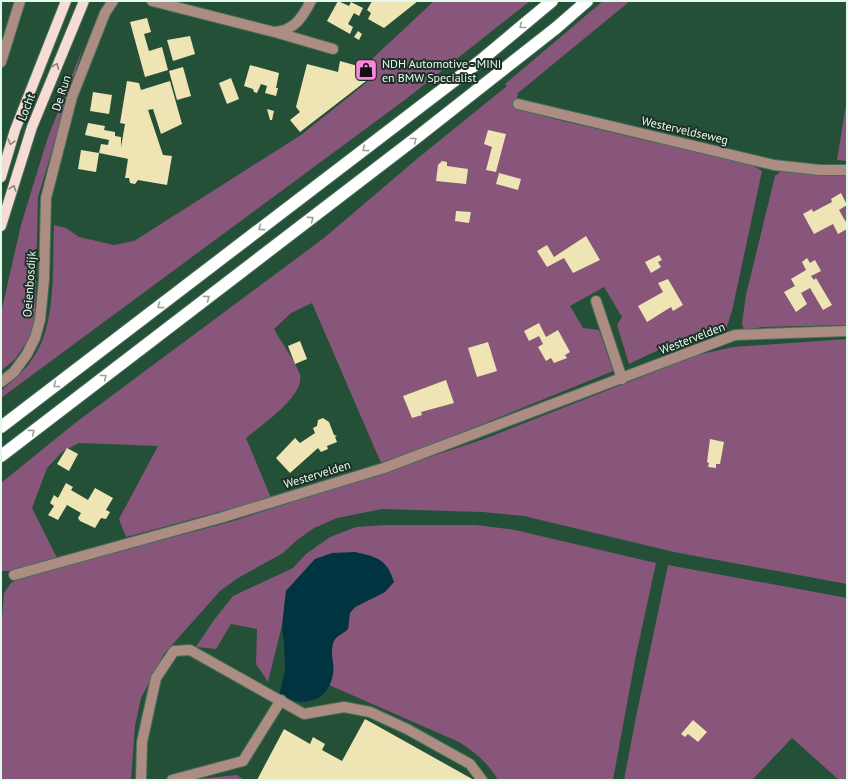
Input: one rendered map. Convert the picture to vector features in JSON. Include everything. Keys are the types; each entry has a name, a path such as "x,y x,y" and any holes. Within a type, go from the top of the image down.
{"highway":[{"path":"1,427 480,61 552,1"},
{"path":"1,456 416,138 587,1"}],"main road":[{"name":"Locht","path":"1,178 15,130 66,1"},
{"name":"Locht","path":"1,226 32,127 84,1"}],"street":[{"path":"1,62 20,1"},
{"name":"De Run","path":"46,198 72,97 105,13 113,1"},
{"path":"152,1 274,32 333,49"},
{"path":"274,32 283,31 292,27 303,16 311,1"},
{"name":"Westerveldseweg","path":"518,104 774,165 820,170 847,170"},
{"name":"Oeienbosdijk","path":"1,382 14,372 27,354 35,338 40,320 44,280 46,198"},
{"path":"596,301 622,379"},
{"name":"Westervelden","path":"14,575 220,518 384,468 735,335 847,332"},
{"path":"141,780 142,742 156,678 174,650 192,650 304,714 344,707 370,712 407,729 470,764 482,780"},
{"path":"172,780 243,761 281,700"}],"shaded area":[{"path":"434,1 530,1 406,99 1,398 1,391 30,363 41,344 46,329 52,294 54,225 66,228 79,237 114,245 134,241 301,135 371,79 373,58"},
{"path":"603,1 630,1 518,93 515,107 554,119 752,165 762,171 732,311 726,329 688,338 629,364 617,325 622,317 604,287 570,306 583,328 599,330 613,371 436,443 381,463 312,303 291,313 274,329 300,375 300,383 296,392 280,410 246,438 271,498 126,537 119,519 158,446 79,443 62,452 47,468 32,508 58,560 13,571 1,571 1,483 75,423 324,238 418,158 507,86 505,84"},
{"path":"83,47 38,197 35,316 29,339 15,359 1,371 1,313 21,225 47,140"},
{"path":"847,99 847,161 837,160"},
{"path":"784,169 847,174 847,325 763,327 744,330 742,323 746,295 775,176"},
{"path":"847,339 847,584 674,552 524,516 483,512 382,509 337,518 314,528 297,540 283,553 238,578 220,591 164,654 141,698 135,726 131,780 2,780 1,630 4,593 11,583 22,577 230,522 336,488 484,439 697,355 733,347"},
{"path":"385,525 476,525 515,530 656,563 635,660 613,780 498,780 481,758 459,742 329,685 332,672 333,642 348,629 349,613 355,607 385,592 315,559 286,591 282,625 268,682 256,664 257,629 231,624 216,649 196,647 214,620 233,596 293,568 306,554 330,537 356,527"},
{"path":"668,565 847,598 847,780 839,780 792,738 752,780 624,780"},
{"path":"237,775 244,780 189,780"}],"water":[{"path":"355,552 380,560 388,568 394,582 385,592 355,607 350,613 348,629 334,641 332,653 333,674 326,692 320,697 304,702 279,696 285,670 282,628 286,591 315,559 332,553"}],"building":[{"path":"338,1 349,6 351,2 363,8 359,16 354,13 348,24 353,27 350,34 327,21"},
{"path":"372,1 418,1 384,28 368,19 371,13 367,10"},
{"path":"147,18 151,32 144,34 149,51 162,47 168,70 145,77 130,22"},
{"path":"358,31 362,34 359,40 354,37"},
{"path":"190,36 195,54 173,61 167,40"},
{"path":"340,61 372,70 370,78 300,132 290,120 300,112 296,107 307,64 338,72"},
{"path":"250,65 279,73 276,96 265,93 267,86 261,84 257,93 254,92 253,89 244,86"},
{"path":"183,67 191,96 177,100 169,71"},
{"path":"231,78 239,99 227,104 219,83"},
{"path":"127,81 139,83 141,90 170,81 182,124 161,134 153,109 148,110 163,155 172,156 167,185 138,180 135,184 130,183 129,178 125,178 128,159 99,153 101,144 108,145 109,140 85,135 88,123 105,126 104,130 115,132 115,136 121,137 121,147 125,124 120,123"},
{"path":"93,92 112,95 109,114 90,111"},
{"path":"267,109 274,111 272,120 270,120"},
{"path":"488,130 506,134 496,172 486,170 492,147 484,144"},
{"path":"81,150 99,153 96,172 78,169"},
{"path":"442,161 447,162 447,166 468,169 466,184 436,181 438,165"},
{"path":"499,173 521,179 518,190 496,184"},
{"path":"841,193 847,205 839,210 847,224 847,229 838,234 833,224 814,234 803,214 812,209 813,212 832,202 831,199"},
{"path":"456,211 471,212 469,223 455,221"},
{"path":"586,236 600,260 573,273 564,258 547,267 537,251 547,245 554,257"},
{"path":"659,255 662,260 658,262 661,267 651,273 645,262"},
{"path":"807,258 810,263 815,260 821,271 811,276 814,280 816,278 832,305 823,310 810,288 801,293 807,304 796,312 784,292 795,286 791,279 806,270 802,262"},
{"path":"668,279 683,305 673,311 671,307 647,322 638,306 663,292 658,283"},
{"path":"539,323 546,337 558,330 570,352 565,355 567,358 554,363 551,358 546,361 538,347 543,344 539,336 529,341 524,331"},
{"path":"300,341 307,359 295,364 288,346"},
{"path":"488,342 497,371 477,377 468,348"},
{"path":"446,380 454,403 421,412 422,415 412,418 403,396"},
{"path":"323,418 329,422 334,435 337,436 335,437 337,442 327,446 328,449 321,452 318,448 290,473 276,458 295,438 300,443 315,433 313,428 317,426 318,420"},
{"path":"710,439 724,442 720,464 716,464 716,468 708,467 709,463 707,462"},
{"path":"67,448 78,454 69,471 57,464"},
{"path":"66,483 73,487 71,490 88,500 95,488 113,498 106,510 110,512 106,519 101,518 95,528 80,521 78,518 81,513 67,505 58,520 48,515 54,506 50,503 54,495 58,498"},
{"path":"365,719 474,780 257,780 284,729 310,744 313,737 325,744 322,750 342,761"},
{"path":"693,720 707,732 698,742 688,734 685,737 681,734"}],"place":[{"name":"NDH Automotive - MINI en BMW Specialist","path":"366,70"}]}
